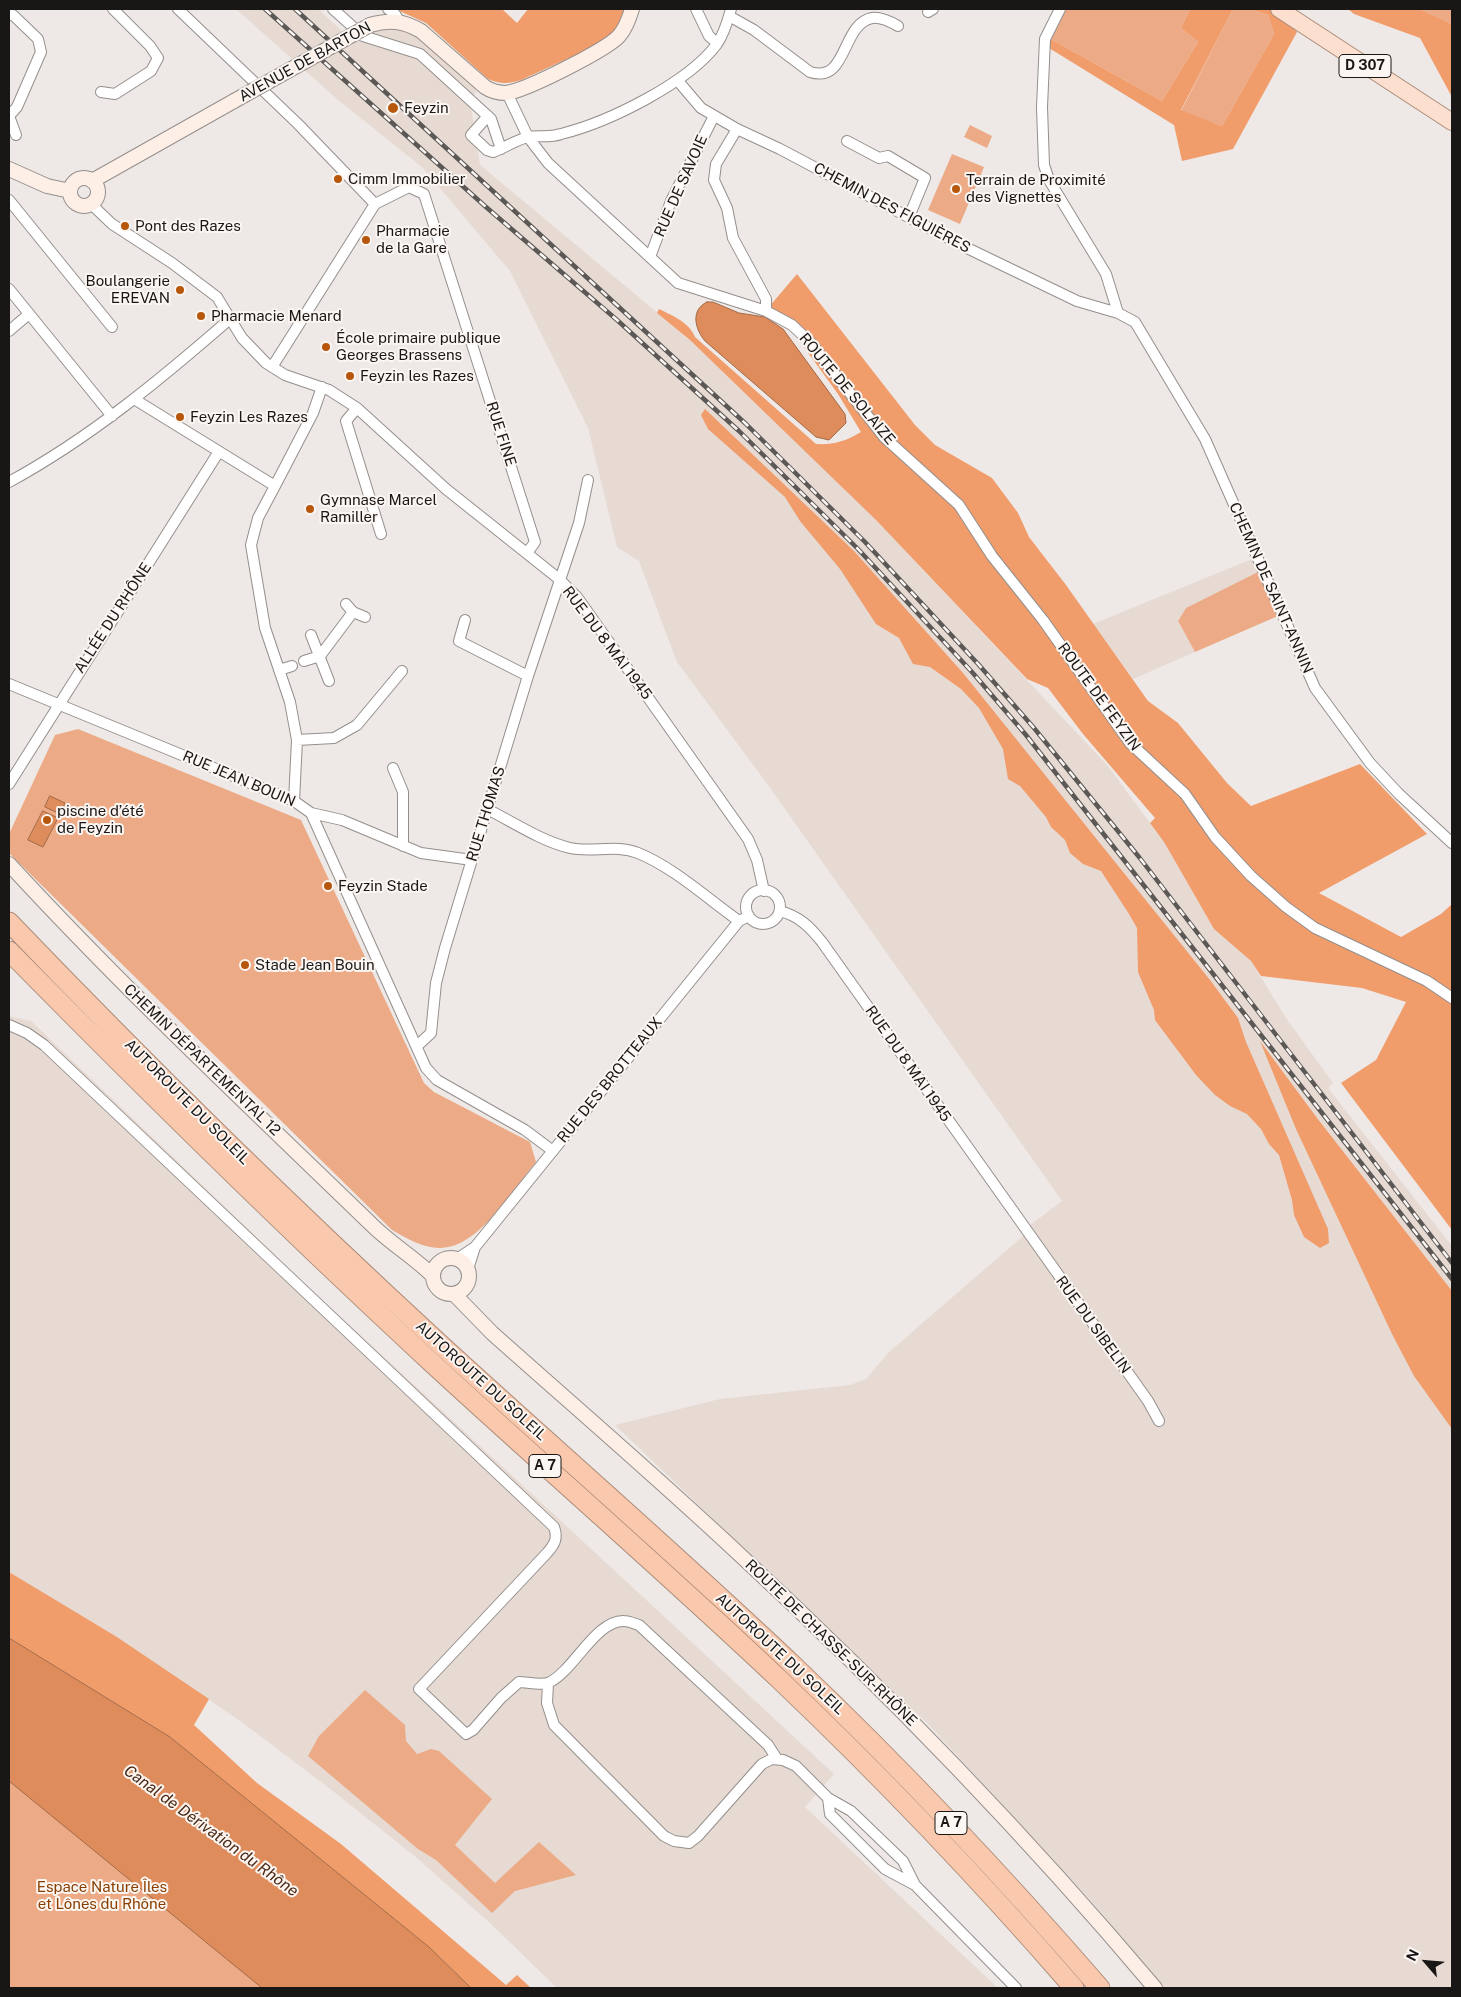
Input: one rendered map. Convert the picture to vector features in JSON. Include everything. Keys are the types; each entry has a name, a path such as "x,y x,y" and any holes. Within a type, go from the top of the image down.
{"highway":[{"name":"AUTOROUTE DU SOLEIL","path":"9,922 156,1072 307,1219 442,1346 731,1607 833,1703 953,1825 1100,1988"},
{"name":"AUTOROUTE DU SOLEIL","path":"9,951 142,1085 355,1292 710,1614 820,1718 942,1842 1074,1988"}],"main road":[{"path":"399,21 421,31 484,87 492,91 507,93 537,81 611,44 628,25 632,9"},
{"name":"D 307","path":"1279,9 1452,122"},
{"name":"AVENUE DE BARTON","path":"92,181 370,25 382,21 399,21"},
{"path":"9,169 47,186 70,191"},
{"path":"84,178 92,181 97,193 91,204 78,205 72,199 70,191 76,180 84,178"},
{"name":"CHEMIN DÉPARTEMENTAL 12","path":"9,864 55,914 176,1035 381,1235 433,1276"},
{"name":"CHEMIN DÉPARTEMENTAL 12","path":"401,1250 441,1261"},
{"path":"457,1259 468,1269 467,1286 455,1295 439,1291 433,1276 436,1265 441,1261 457,1259"},
{"name":"ROUTE DE CHASSE-SUR-RHÔNE","path":"467,1286 482,1323"},
{"name":"ROUTE DE CHASSE-SUR-RHÔNE","path":"455,1295 482,1323 740,1554 874,1683 1032,1848 1155,1988"}],"street":[{"path":"101,92 115,94 151,71 158,58 150,46 113,9"},
{"path":"178,9 298,124 375,204 272,367"},
{"path":"333,9 362,36 420,54 488,116 501,149"},
{"path":"388,9 395,14 399,21"},
{"path":"696,9 709,36 718,43"},
{"path":"1060,9 1045,40 1042,107 1044,165 1049,180 1106,274 1118,314"},
{"path":"488,116 471,135 490,152 528,137 545,138 578,129 628,108 678,81 694,69 718,43 730,12 810,72 817,74 828,72 834,67 853,31 861,22 873,18 898,26"},
{"path":"9,15 13,16 38,40 41,52 17,107 9,116 16,134"},
{"name":"CHEMIN DES FIGUIÈRES","path":"678,81 701,108 737,129 780,149 967,248 1077,301 1118,314"},
{"name":"ROUTE DE SOLAIZE","path":"507,93 528,137 548,163 678,283 766,310 792,325 811,343 884,437 959,505 978,533"},
{"name":"RUE DE SAVOIE","path":"650,257 671,201 714,116"},
{"path":"737,129 716,164 714,180 727,208 733,238 766,299 766,310"},
{"path":"847,141 879,158 888,156 925,178 909,217"},
{"name":"RUE FINE","path":"375,204 409,187 424,194 535,542 527,553"},
{"path":"9,200 112,327"},
{"name":"RUE DU 8 MAI 1945","path":"91,204 112,224 172,263 217,297 249,347 272,367 285,375 322,387 357,408 446,489 560,579 577,597 748,839 757,860 764,890"},
{"path":"9,290 112,416"},
{"path":"9,331 29,314"},
{"name":"CHEMIN DE SAINT-ANNIN","path":"1118,314 1135,322 1205,439 1315,688 1370,763 1399,794 1452,843"},
{"path":"9,482 53,458 112,416 231,318"},
{"path":"294,801 298,740 290,702 264,628 251,545 258,518 312,413 322,387"},
{"path":"134,399 218,453 275,486"},
{"path":"357,408 346,421 380,534"},
{"name":"ALLÉE DU RHÔNE","path":"9,784 218,453"},
{"name":"RUE THOMAS","path":"417,1046 431,1033 436,982 528,676 579,523 588,480"},
{"name":"ROUTE DE FEYZIN","path":"978,533 992,556 1043,620 1130,743 1185,794 1215,837 1251,876 1315,928 1427,981 1452,998"},
{"path":"304,662 320,656 349,608 365,617"},
{"path":"465,620 459,641 528,676"},
{"path":"311,635 329,681"},
{"path":"280,670 292,666"},
{"path":"298,740 334,738 357,725 402,671"},
{"name":"RUE JEAN BOUIN","path":"9,684 294,801 311,813 342,820 421,853 472,860"},
{"path":"392,768 403,792 403,846"},
{"path":"487,809 550,841 571,848 620,849 636,852 650,859 739,921"},
{"path":"311,813 426,1068 437,1080 525,1130 553,1151"},
{"path":"764,890 777,897 780,911 774,921 765,924 756,923 749,916 748,901 754,893 764,890"},
{"name":"RUE DU 8 MAI 1945","path":"780,911 798,918 810,926 1025,1229"},
{"name":"RUE DES BROTTEAUX","path":"457,1259 475,1248 739,921 749,916"},
{"path":"9,1025 27,1032 44,1045 554,1527 557,1535 554,1545 419,1689 466,1734 473,1730 501,1698 519,1682 548,1684 561,1675 596,1636 611,1624 624,1621 639,1625 768,1745 777,1759"},
{"name":"RUE DU SIBELIN","path":"1025,1229 1148,1401 1159,1421"},
{"name":"RUE DES BROTTEAUX","path":"468,1269 475,1248"},
{"path":"548,1684 547,1703 554,1724 664,1836 674,1841 689,1843 698,1836 762,1764 772,1759 777,1759 796,1766 828,1798 851,1811 903,1861 915,1885"},
{"path":"828,1798 830,1814 885,1869 915,1885 1016,1988"}],"shaded area":[{"path":"236,9 318,9 343,32 358,23 367,32 391,27 417,34 477,90 470,101 480,165 690,340 792,437 876,520 1108,766 1164,842 1214,929 1251,961 1286,1018 1333,1083 1328,1088 1452,1246 1452,1988 1164,1988 1094,1904 929,1725 615,1425 720,1399 850,1385 866,1379 889,1352 1022,1237 1029,1226 1062,1201 768,785 677,662 639,561 617,547 588,428 510,271 423,168 337,99"},
{"path":"395,9 502,9 517,23 528,9 625,9 617,29 602,43 521,80 504,83 488,79 426,23"},
{"path":"1190,9 1233,9 1181,110 1222,126 1274,34 1268,15 1249,9 1275,9 1297,32 1233,149 1182,161 1174,125 1049,48 1049,38 1162,101 1198,42 1181,28"},
{"path":"1348,9 1420,9 1452,24 1452,97 1420,38 1354,14"},
{"path":"797,274 915,425 935,445 992,478 1018,513 1029,537 1066,585 1148,701 1178,723 1227,783 1251,806 1360,764 1427,834 1319,893 1401,937 1441,914 1452,904 1452,1230 1341,1083 1376,1060 1406,1002 1362,988 1261,976 1251,961 1214,929 1164,842 1150,823 1155,818 1083,734 1048,688 1027,679 876,520 690,340 657,313 659,309 685,323 695,337 816,444 840,442 861,432 838,394 804,347 797,322 768,308"},
{"path":"705,409 854,551 963,673 1210,980 1238,1018 1246,1042 1328,1229 1329,1243 1320,1248 1304,1237 1294,1215 1292,1200 1279,1155 1269,1144 1261,1129 1247,1114 1230,1106 1215,1095 1196,1075 1155,1020 1154,1010 1138,972 1137,928 1101,871 1083,864 1070,853 1065,840 1051,827 1046,817 1020,786 1008,779 1003,749 979,708 961,689 930,667 913,664 899,638 876,624 840,569 800,521 785,497 708,429 701,415"},
{"path":"1252,559 1258,572 1186,608 1178,621 1195,652 1133,679 1093,624"},
{"path":"9,1016 31,1021 315,1293 834,1774 805,1807 998,1988 557,1988 491,1924 417,1858 329,1788 243,1723 117,1637 9,1573"},
{"path":"1260,1041 1317,1118 1452,1291 1452,1429 1414,1376 1392,1334 1296,1129"},
{"path":"9,1572 117,1637 209,1699 194,1725 257,1783 341,1844 506,1985 517,1975 531,1988 471,1988 429,1947 170,1737 9,1638"}],"green space":[{"path":"1063,9 1190,9 1181,28 1198,42 1162,101 1049,38"},
{"path":"1233,9 1249,9 1268,15 1274,34 1222,126 1181,111"},
{"path":"1420,9 1452,9 1452,24"},
{"path":"970,125 992,136 987,148 964,137"},
{"name":"Terrain de Proximité des Vignettes","path":"952,154 984,167 960,224 928,210"},
{"path":"1258,572 1278,616 1195,652 1178,621 1186,608"},
{"name":"Stade Jean Bouin","path":"78,729 301,820 424,1083 434,1092 530,1142 536,1162 481,1229 453,1246 438,1248 420,1244 392,1230 9,853 9,834 55,735"},
{"path":"365,1690 405,1725 406,1741 417,1754 431,1749 439,1751 492,1799 455,1845 495,1883 539,1842 576,1875 515,1891 492,1913 436,1860 418,1849 308,1756 319,1736"},
{"name":"Espace Nature Îles et Lônes du Rhône","path":"9,1713 367,1988 9,1988"}],"water":[{"path":"707,302 713,302 739,313 765,317 783,329 845,414 846,423 829,440 816,437 705,341 699,331 696,315 702,305"},
{"path":"50,796 65,803 60,814 45,807"},
{"path":"43,811 58,818 43,847 28,840"},
{"name":"Canal de Dérivation du Rhône","path":"9,1638 170,1737 429,1947 471,1988 262,1988 9,1781"}],"railway":[{"path":"265,9 486,207 617,320 739,431 858,549 972,672 1026,735 1452,1279"},
{"path":"295,9 746,424 865,542 979,665 1034,728 1139,857 1452,1263"}],"place":[{"name":"Feyzin","path":"393,108"},
{"name":"Cimm Immobilier","path":"338,179"},
{"name":"Terrain de Proximité des Vignettes","path":"956,189"},
{"name":"Pont des Razes","path":"125,226"},
{"name":"Pharmacie de la Gare","path":"366,240"},
{"name":"Boulangerie EREVAN","path":"180,290"},
{"name":"Pharmacie Menard","path":"201,316"},
{"name":"École primaire publique Georges Brassens","path":"326,347"},
{"name":"Feyzin les Razes","path":"350,376"},
{"name":"Feyzin Les Razes","path":"180,417"},
{"name":"Gymnase Marcel Ramiller","path":"310,509"},
{"name":"piscine d’été de Feyzin","path":"47,820"},
{"name":"Feyzin Stade","path":"328,886"},
{"name":"Stade Jean Bouin","path":"245,965"}]}
